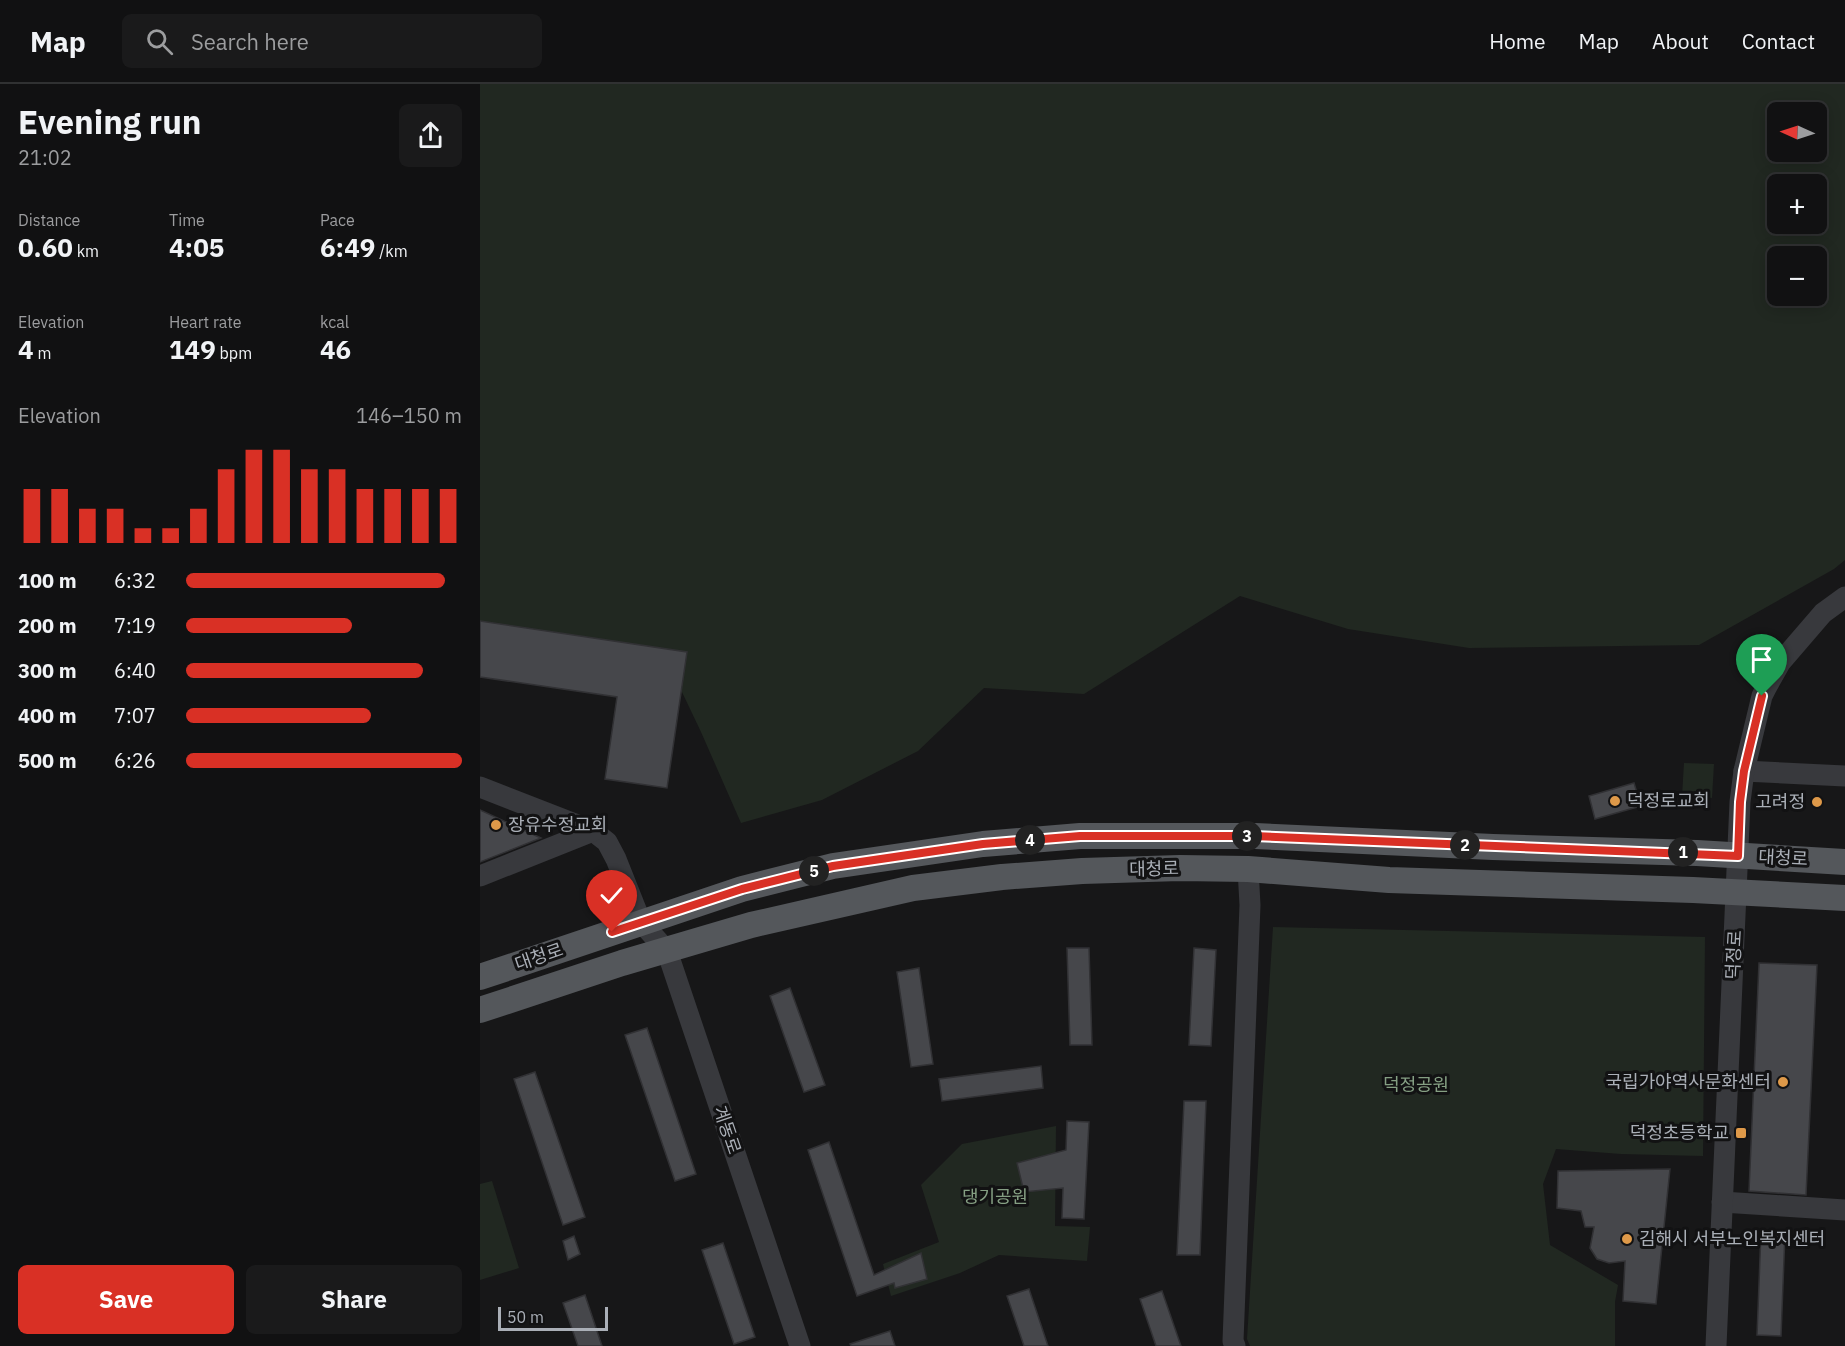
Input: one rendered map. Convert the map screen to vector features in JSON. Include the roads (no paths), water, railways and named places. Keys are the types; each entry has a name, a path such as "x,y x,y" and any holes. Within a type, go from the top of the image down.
{"main road":[{"name":"대청로","path":"480,976 742,889 833,866 983,844 1080,836 1254,836 1845,862"},
{"name":"대청로","path":"480,1010 622,963 751,925 913,888 1002,877 1082,871 1180,868 1248,869 1389,880 1845,898"}],"street":[{"name":"덕정로","path":"1716,1346 1740,802 1744,771 1762,696 1780,663 1823,614 1845,597"},
{"path":"1744,771 1844,773"},
{"path":"480,787 593,831"},
{"path":"480,876 593,831"},
{"name":"계동로","path":"593,831 607,842 641,922 667,951 800,1346"},
{"path":"1235,1346 1233,1341 1250,904 1248,869"},
{"path":"1722,1202 1845,1210"}],"place":[{"name":"덕정로교회","path":"1615,801"},
{"name":"고려정","path":"1817,802"},
{"name":"장유수정교회","path":"496,825"},
{"name":"국립가야역사문화센터","path":"1783,1082"},
{"name":"덕정초등학교","path":"1741,1133"},
{"name":"김해시 서부노인복지센터","path":"1627,1239"}],"park label":[{"name":"덕정공원","path":"1416,1085"},
{"name":"댕기공원","path":"995,1197"}]}
